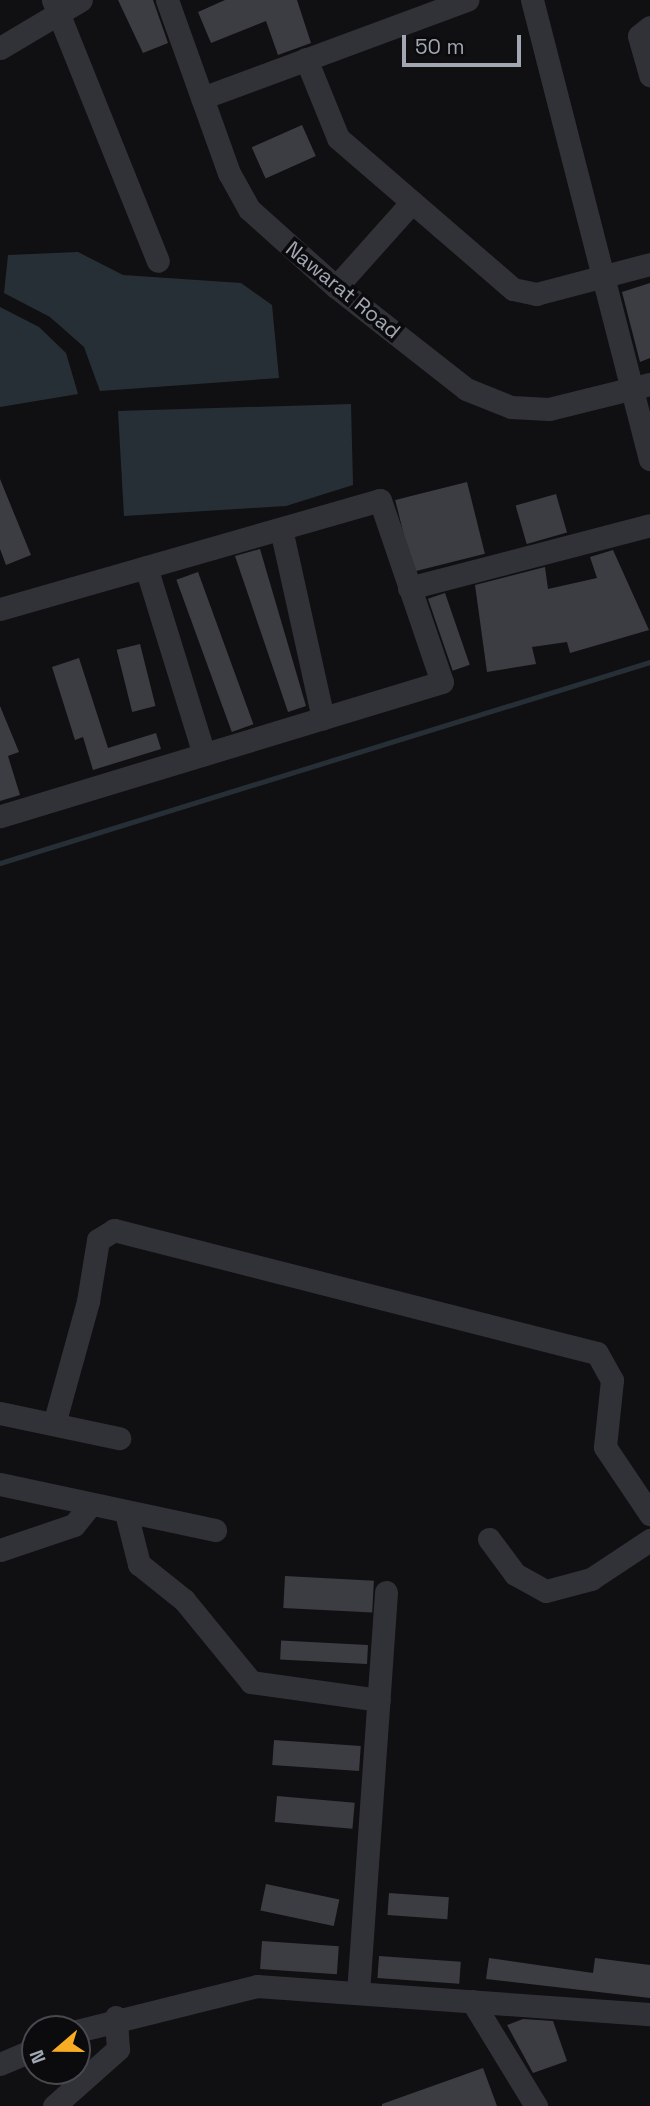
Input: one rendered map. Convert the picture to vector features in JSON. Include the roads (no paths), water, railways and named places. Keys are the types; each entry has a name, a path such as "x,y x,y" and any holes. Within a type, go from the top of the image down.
{"street":[{"path":"0,48 56,6 81,0"},
{"name":"Nawarat Road","path":"168,0 202,97 249,209 336,286 466,389 511,407 549,409 641,386"},
{"path":"202,97 467,0"},
{"path":"532,0 603,276 641,386 650,458"},
{"path":"56,6 158,261"},
{"path":"650,27 639,36 650,75"},
{"path":"306,59 338,138 513,289 536,294 650,264"},
{"path":"336,286 412,202"},
{"path":"0,609 380,500 442,682 0,816"},
{"path":"409,588 650,526"},
{"path":"281,529 323,718"},
{"path":"146,567 204,754"},
{"path":"54,1424 88,1301 98,1240 125,1232 597,1353 612,1380 605,1447 650,1514"},
{"path":"0,1413 119,1437"},
{"path":"0,1485 215,1530"},
{"path":"0,1550 74,1525 90,1505"},
{"path":"126,1513 139,1564 184,1600 250,1682 379,1700"},
{"path":"489,1539 515,1574 546,1591 591,1579 650,1540"},
{"path":"358,1993 386,1592"},
{"path":"91,2026 116,2017 257,1986 650,2014"},
{"path":"472,2001 536,2106"},
{"path":"68,2103 118,2049 116,2017"},
{"path":"0,2064 21,2055"}],"waterway":[{"path":"0,863 650,662"}]}
